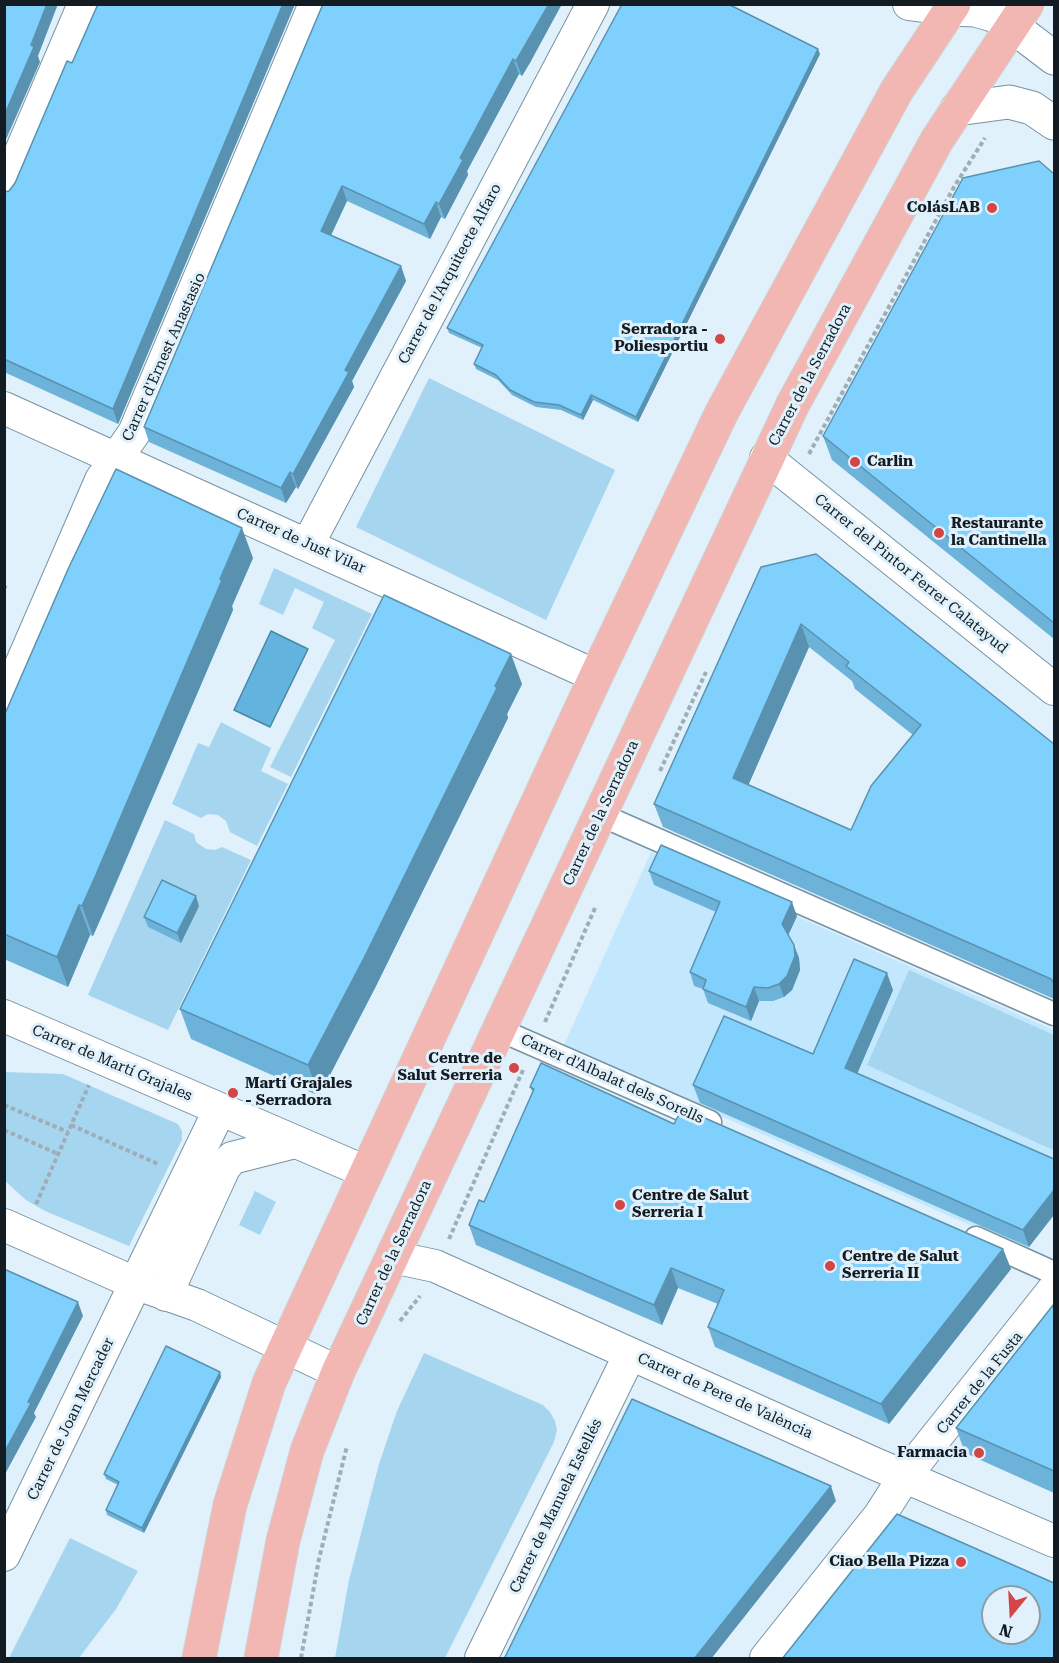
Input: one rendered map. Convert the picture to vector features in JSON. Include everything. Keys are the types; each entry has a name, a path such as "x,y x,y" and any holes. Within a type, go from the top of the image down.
{"main road":[{"path":"199,1659 230,1505 256,1416 286,1347 596,676 727,401 897,90 953,7"},
{"name":"Carrer de la Serradora","path":"261,1659 283,1541 307,1451 338,1372 601,815 766,458 916,178 957,110 1020,15"}],"street":[{"path":"4,190 84,4"},
{"name":"Carrer d'Ernest Anastasio","path":"4,704 101,480 134,433 315,4"},
{"name":"Carrer de l'Arquitecte Alfaro","path":"308,544 593,4"},
{"path":"909,4 1020,15 1054,58"},
{"path":"957,110 989,103 1009,102 1032,108 1054,123"},
{"name":"Carrer de Just Vilar","path":"4,408 596,676"},
{"name":"Carrer del Pintor Ferrer Calatayud","path":"766,458 1054,689"},
{"path":"601,815 1054,1014"},
{"name":"Carrer de Martí Grajales","path":"4,1016 366,1172"},
{"name":"Carrer d'Albalat dels Sorells","path":"500,1030 729,1130"},
{"path":"137,1284 220,1109"},
{"path":"166,1295 224,1168 232,1158 295,1142"},
{"path":"18,1219 137,1284 197,1305 338,1372"},
{"path":"955,1229 1054,1273"},
{"name":"Carrer de Pere de València","path":"393,1257 435,1266 1054,1541"},
{"name":"Carrer de Joan Mercader","path":"4,1555 137,1284"},
{"name":"Carrer de la Fusta","path":"766,1659 880,1515 904,1476 1054,1289"},
{"name":"Carrer de Manuela Estellés","path":"481,1659 630,1354"}],"path":[{"path":"18,1219 58,1154 93,1078"},
{"path":"4,1105 68,1132"},
{"path":"71,1125 164,1167"},
{"path":"4,1130 58,1154"}],"shaded area":[{"path":"429,378 615,470 546,620 356,527"},
{"path":"274,568 372,614 291,777 270,767 335,640 312,628 324,602 295,588 283,615 259,604"},
{"path":"271,631 308,649 270,727 234,710"},
{"path":"221,722 271,748 261,771 288,784 257,846 230,832 226,821 218,815 208,814 201,818 172,804 198,743 209,747"},
{"path":"165,820 194,834 196,842 206,849 215,850 222,847 251,860 168,1030 88,995"},
{"path":"651,852 1054,1030 1054,1215 1027,1250 563,1047"},
{"path":"909,970 1054,1035 1053,1150 867,1065"},
{"path":"4,1072 63,1074 178,1124 182,1131 182,1140 129,1246 45,1211 26,1200 5,1181"},
{"path":"255,1191 276,1202 260,1235 239,1225"},
{"path":"424,1353 543,1405 555,1421 557,1430 554,1442 445,1658 335,1658 349,1580 379,1464 397,1411"},
{"path":"70,1538 138,1571 116,1609 79,1658 9,1658"}],"building":[{"path":"4,4 47,4 31,45 34,47 4,116"},
{"path":"98,4 283,4 113,409 4,359 4,192 9,191 15,183 67,61 72,63"},
{"path":"323,4 549,4 516,61 513,59 460,158 463,160 439,204 436,202 424,224 342,186 321,231 401,266 345,370 349,372 293,474 290,472 281,488 144,427"},
{"path":"622,4 728,4 818,49 636,417 591,395 581,415 559,405 534,402 510,390 496,375 474,364 483,345 447,328"},
{"path":"1039,161 1054,174 1054,623 823,436 963,178"},
{"path":"116,469 242,528 95,877 82,906 79,905 57,957 4,934 4,716 69,567"},
{"path":"816,554 1054,744 1054,983 1051,979 654,804 761,567","holes":["801,624 849,662 846,666 921,725 871,786 851,830 733,778"]},
{"path":"384,595 511,654 495,686 497,688 364,958 308,1065 180,1009"},
{"path":"661,845 792,902 782,924 794,945 795,956 787,976 779,984 768,988 754,987 746,1007 703,989 706,980 690,972 720,902 649,871"},
{"path":"162,880 196,896 177,933 144,917"},
{"path":"854,959 887,973 845,1068 1054,1159 1054,1190 1023,1230 693,1085 724,1016 813,1054"},
{"path":"541,1063 674,1124 682,1108 1003,1249 881,1404 708,1327 724,1290 671,1268 654,1305 469,1225 479,1200 484,1202 534,1089 530,1087"},
{"path":"4,1269 78,1302 28,1402 31,1403 4,1453"},
{"path":"1054,1304 1054,1471 956,1428"},
{"path":"166,1346 220,1372 142,1528 106,1510 119,1482 104,1474"},
{"path":"632,1399 831,1486 694,1659 504,1659"},
{"path":"897,1514 1054,1583 1054,1659 782,1659"}],"place":[{"name":"ColásLAB","path":"992,208"},
{"name":"Serradora - Poliesportiu","path":"720,339"},
{"name":"Carlin","path":"855,462"},
{"name":"Restaurante la Cantinella","path":"939,533"},
{"name":"Centre de Salut Serreria","path":"514,1068"},
{"name":"Martí Grajales - Serradora","path":"233,1093"},
{"name":"Centre de Salut Serreria I","path":"620,1205"},
{"name":"Centre de Salut Serreria II","path":"830,1266"},
{"name":"Farmacia","path":"979,1453"},
{"name":"Ciao Bella Pizza","path":"961,1562"}]}
